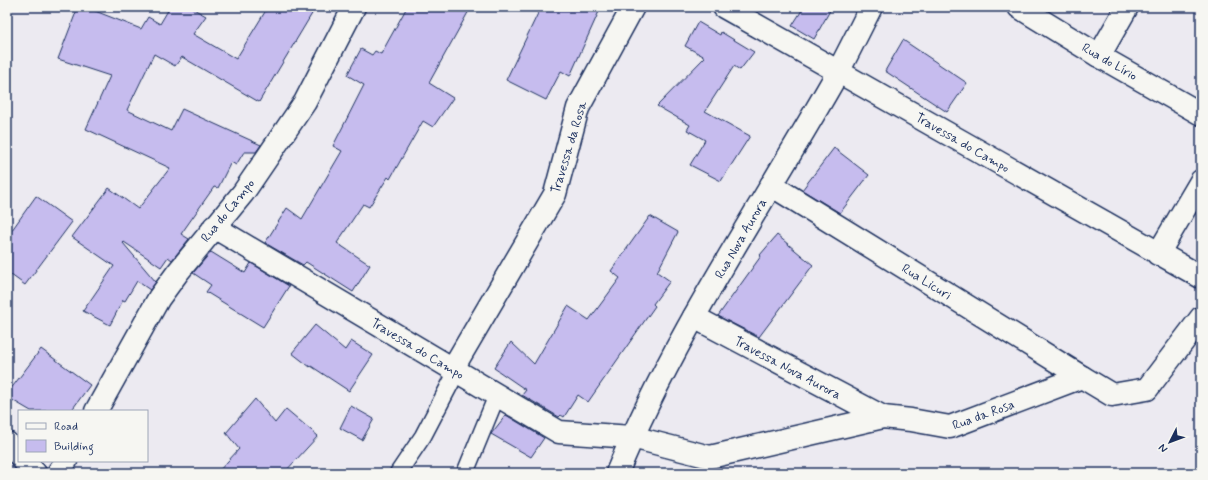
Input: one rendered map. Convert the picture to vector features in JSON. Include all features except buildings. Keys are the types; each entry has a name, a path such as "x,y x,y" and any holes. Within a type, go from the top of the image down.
{"street":[{"name":"Rua do Campo","path":"97,410 160,298 178,272 243,193 305,102 354,7"},
{"name":"Travessa da Rosa","path":"455,370 555,194 578,108 633,7"},
{"name":"Travessa do Campo","path":"724,7 1201,277"},
{"name":"Rua Nova Aurora","path":"617,473 632,437 694,317 838,71 871,7"},
{"name":"Rua do Lírio","path":"1020,7 1099,56 1201,114"},
{"path":"1099,56 1127,7"},
{"path":"1158,254 1201,181"},
{"name":"Rua Licuri","path":"771,185 1082,377"},
{"name":"Travessa do Campo","path":"214,227 559,432 632,437"},
{"name":"Travessa Nova Aurora","path":"694,317 883,418"},
{"path":"1082,377 1112,395 1147,389 1201,318"},
{"name":"Rua da Rosa","path":"632,437 710,457 883,418 911,420 950,427 1082,377"},
{"path":"7,443 18,455"},
{"path":"25,462 36,473"}],"lane":[{"path":"398,473 423,436 455,370"},
{"path":"464,473 497,395"}]}
